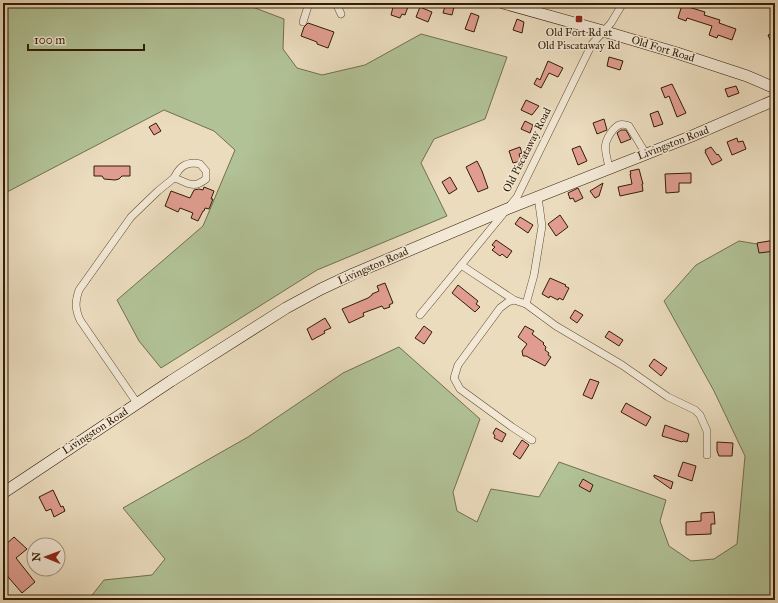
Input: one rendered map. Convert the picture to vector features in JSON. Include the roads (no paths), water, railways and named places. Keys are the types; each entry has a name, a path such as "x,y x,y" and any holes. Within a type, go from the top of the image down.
{"main road":[{"name":"Old Fort Road","path":"503,3 604,30 747,76 775,88"},
{"name":"Livingston Road","path":"3,493 137,403 286,308 321,289 507,209 692,136 775,100"}],"street":[{"path":"303,22 310,3"},
{"path":"336,3 341,14"},
{"name":"Old Piscataway Road","path":"420,315 507,209 522,188 592,44 611,23 623,3"},
{"path":"609,168 606,141 616,126 622,124 630,126 646,154"},
{"path":"137,403 80,320 76,310 76,300 79,290 131,217 174,178"},
{"path":"526,304 534,275 542,226 538,197"},
{"path":"461,265 514,300 526,304 556,326 622,365 668,397 695,410 700,415 708,431 707,455"},
{"path":"514,300 508,302 500,308 458,365 454,378 460,389 532,440"}],"place":[{"name":"Old Fort Rd at Old Piscataway Rd","path":"579,19"}]}
